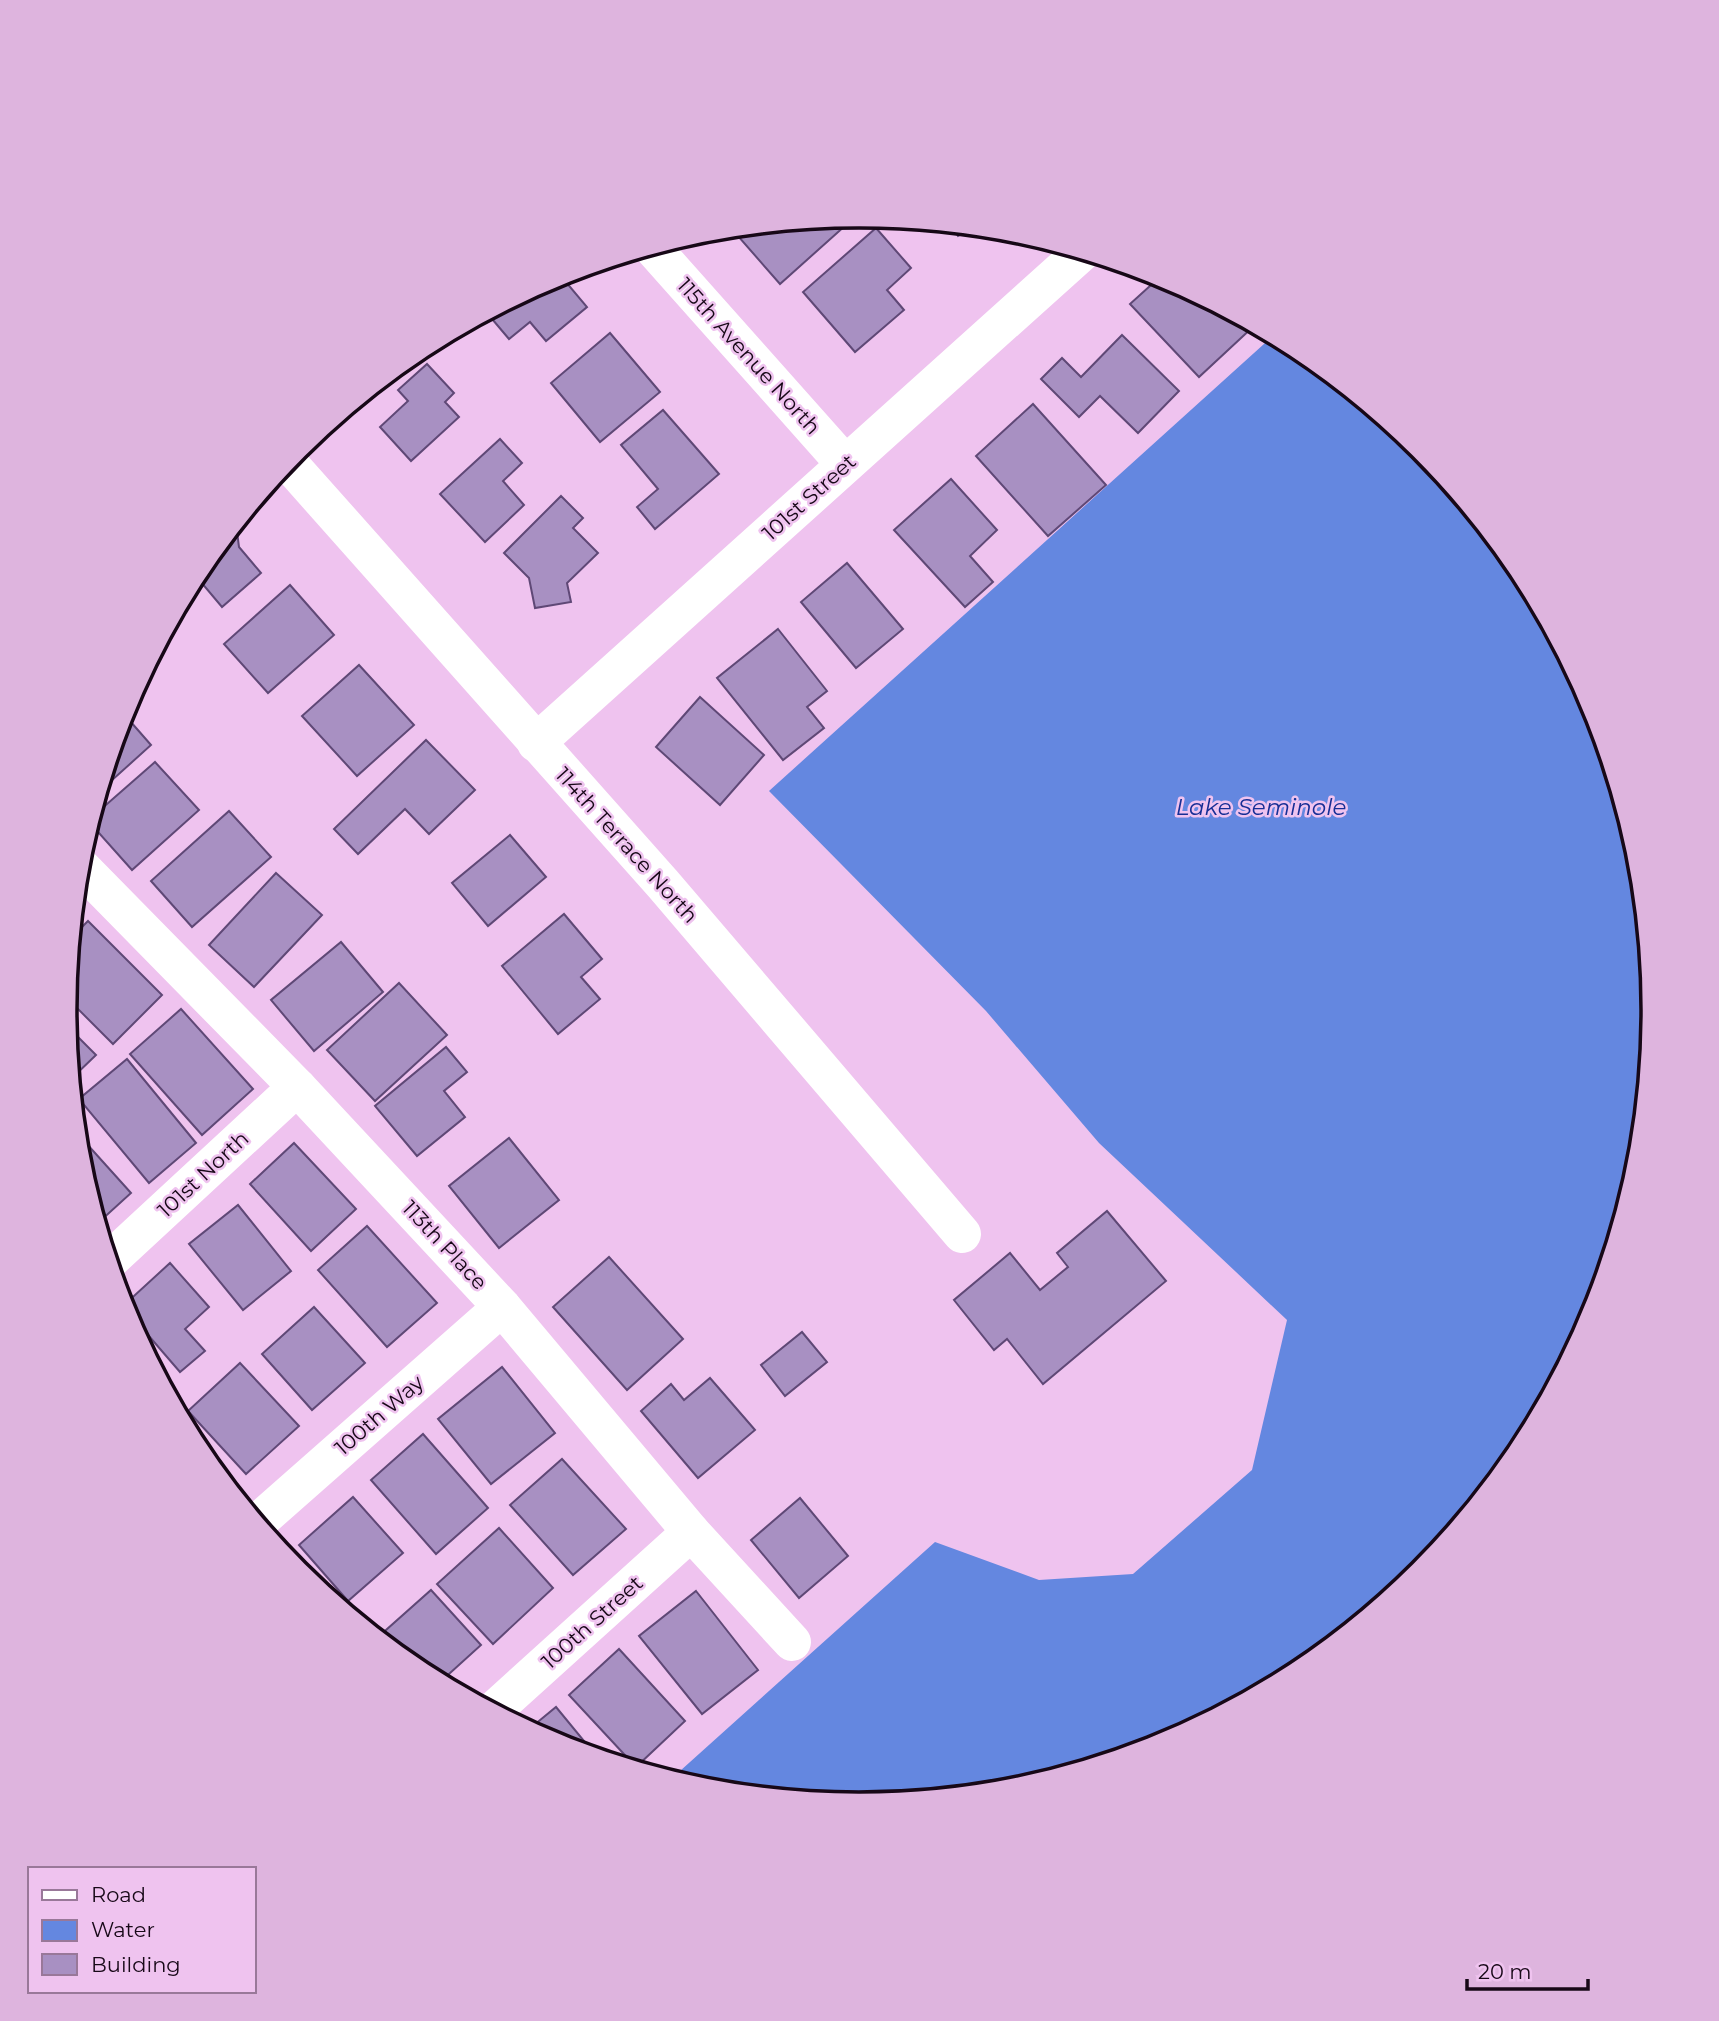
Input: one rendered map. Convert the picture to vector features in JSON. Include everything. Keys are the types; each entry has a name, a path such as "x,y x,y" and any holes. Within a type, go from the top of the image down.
{"street":[{"name":"115th Avenue North","path":"659,255 845,464"},
{"name":"101st Street","path":"536,743 1074,259"},
{"name":"114th Terrace North","path":"294,469 663,884 962,1234"},
{"name":"113th Place","path":"89,879 298,1087 502,1307 691,1532 792,1643"},
{"name":"101st North","path":"117,1254 298,1087"},
{"name":"100th Way","path":"264,1517 502,1307"},
{"name":"100th Street","path":"500,1705 691,1532"}],"water":[{"name":"Lake Seminole","path":"1266,342 1336,390 1375,422 1413,457 1448,495 1480,534 1537,619 1582,711 1615,808 1627,858 1640,959 1642,1011 1635,1113 1627,1163 1600,1262 1582,1310 1537,1402 1510,1445 1480,1487 1413,1564 1336,1631 1294,1661 1206,1712 1159,1733 1062,1766 1012,1778 911,1791 808,1791 757,1786 680,1771 935,1542 1039,1580 1133,1574 1252,1470 1287,1320 1099,1143 986,1011 769,791"}],"building":[{"path":"842,229 780,284 740,238"},
{"path":"875,229 911,268 887,290 904,310 855,352 803,292"},
{"path":"568,285 587,307 546,341 530,322 509,339 493,320 560,288"},
{"path":"1151,285 1248,331 1199,377 1130,304"},
{"path":"610,333 660,392 600,442 551,383"},
{"path":"1122,335 1179,391 1138,433 1100,396 1079,417 1041,379 1062,358 1081,377"},
{"path":"427,364 454,393 445,402 459,417 411,461 380,427 408,401 398,390"},
{"path":"1033,404 1106,485 1048,536 976,456"},
{"path":"663,410 719,474 655,529 637,507 658,489 621,445"},
{"path":"500,439 522,463 503,481 524,505 485,542 440,494"},
{"path":"951,479 997,530 970,556 993,582 965,607 894,530"},
{"path":"561,496 583,518 573,528 598,553 567,583 571,602 535,608 529,578 504,553"},
{"path":"238,536 239,547 261,573 222,607 203,585"},
{"path":"847,563 903,629 856,668 801,602"},
{"path":"290,585 334,635 268,693 224,644"},
{"path":"778,629 827,691 807,707 824,728 783,760 717,678"},
{"path":"359,665 414,725 357,776 302,716"},
{"path":"700,697 764,755 720,805 656,747"},
{"path":"132,724 151,745 113,780"},
{"path":"426,740 475,790 429,834 405,809 358,854 334,829"},
{"path":"155,762 199,810 132,870 98,832 105,806"},
{"path":"229,811 271,857 192,927 151,881"},
{"path":"510,835 546,877 488,926 452,883"},
{"path":"276,873 322,915 254,987 209,945"},
{"path":"564,914 602,959 581,977 600,999 558,1034 502,966"},
{"path":"88,921 162,995 113,1044 77,1008 82,927"},
{"path":"341,942 383,992 314,1051 271,1000"},
{"path":"399,983 447,1035 375,1101 327,1050"},
{"path":"181,1009 253,1089 202,1135 130,1054"},
{"path":"78,1037 96,1055 80,1071"},
{"path":"446,1047 467,1072 444,1091 465,1117 417,1156 375,1106"},
{"path":"127,1059 196,1143 149,1183 83,1104 82,1096"},
{"path":"509,1138 559,1200 499,1248 449,1186"},
{"path":"294,1143 356,1209 311,1251 250,1184"},
{"path":"89,1147 131,1193 105,1217"},
{"path":"238,1205 291,1271 243,1310 189,1244"},
{"path":"1107,1211 1166,1281 1043,1384 1007,1339 994,1350 954,1300 1010,1253 1040,1290 1068,1267 1057,1253"},
{"path":"367,1226 437,1303 387,1347 318,1270"},
{"path":"609,1257 683,1339 627,1390 553,1307"},
{"path":"170,1263 209,1307 185,1329 205,1351 180,1372 148,1335 132,1297"},
{"path":"314,1307 365,1363 312,1410 262,1354"},
{"path":"802,1332 827,1362 785,1396 761,1365"},
{"path":"240,1363 299,1426 246,1474 188,1411"},
{"path":"502,1367 555,1433 491,1484 438,1419"},
{"path":"710,1378 755,1430 698,1478 641,1411 671,1384 684,1400"},
{"path":"423,1434 488,1508 436,1554 371,1480"},
{"path":"562,1459 626,1529 573,1575 510,1505"},
{"path":"353,1497 403,1553 348,1601 299,1545"},
{"path":"800,1498 848,1556 799,1598 751,1540"},
{"path":"499,1528 553,1588 493,1644 437,1584"},
{"path":"431,1590 481,1645 448,1675 384,1632"},
{"path":"696,1591 758,1670 702,1714 639,1636"},
{"path":"619,1649 685,1721 642,1761 626,1757 569,1695"},
{"path":"556,1707 585,1742 560,1733 537,1723"}]}
